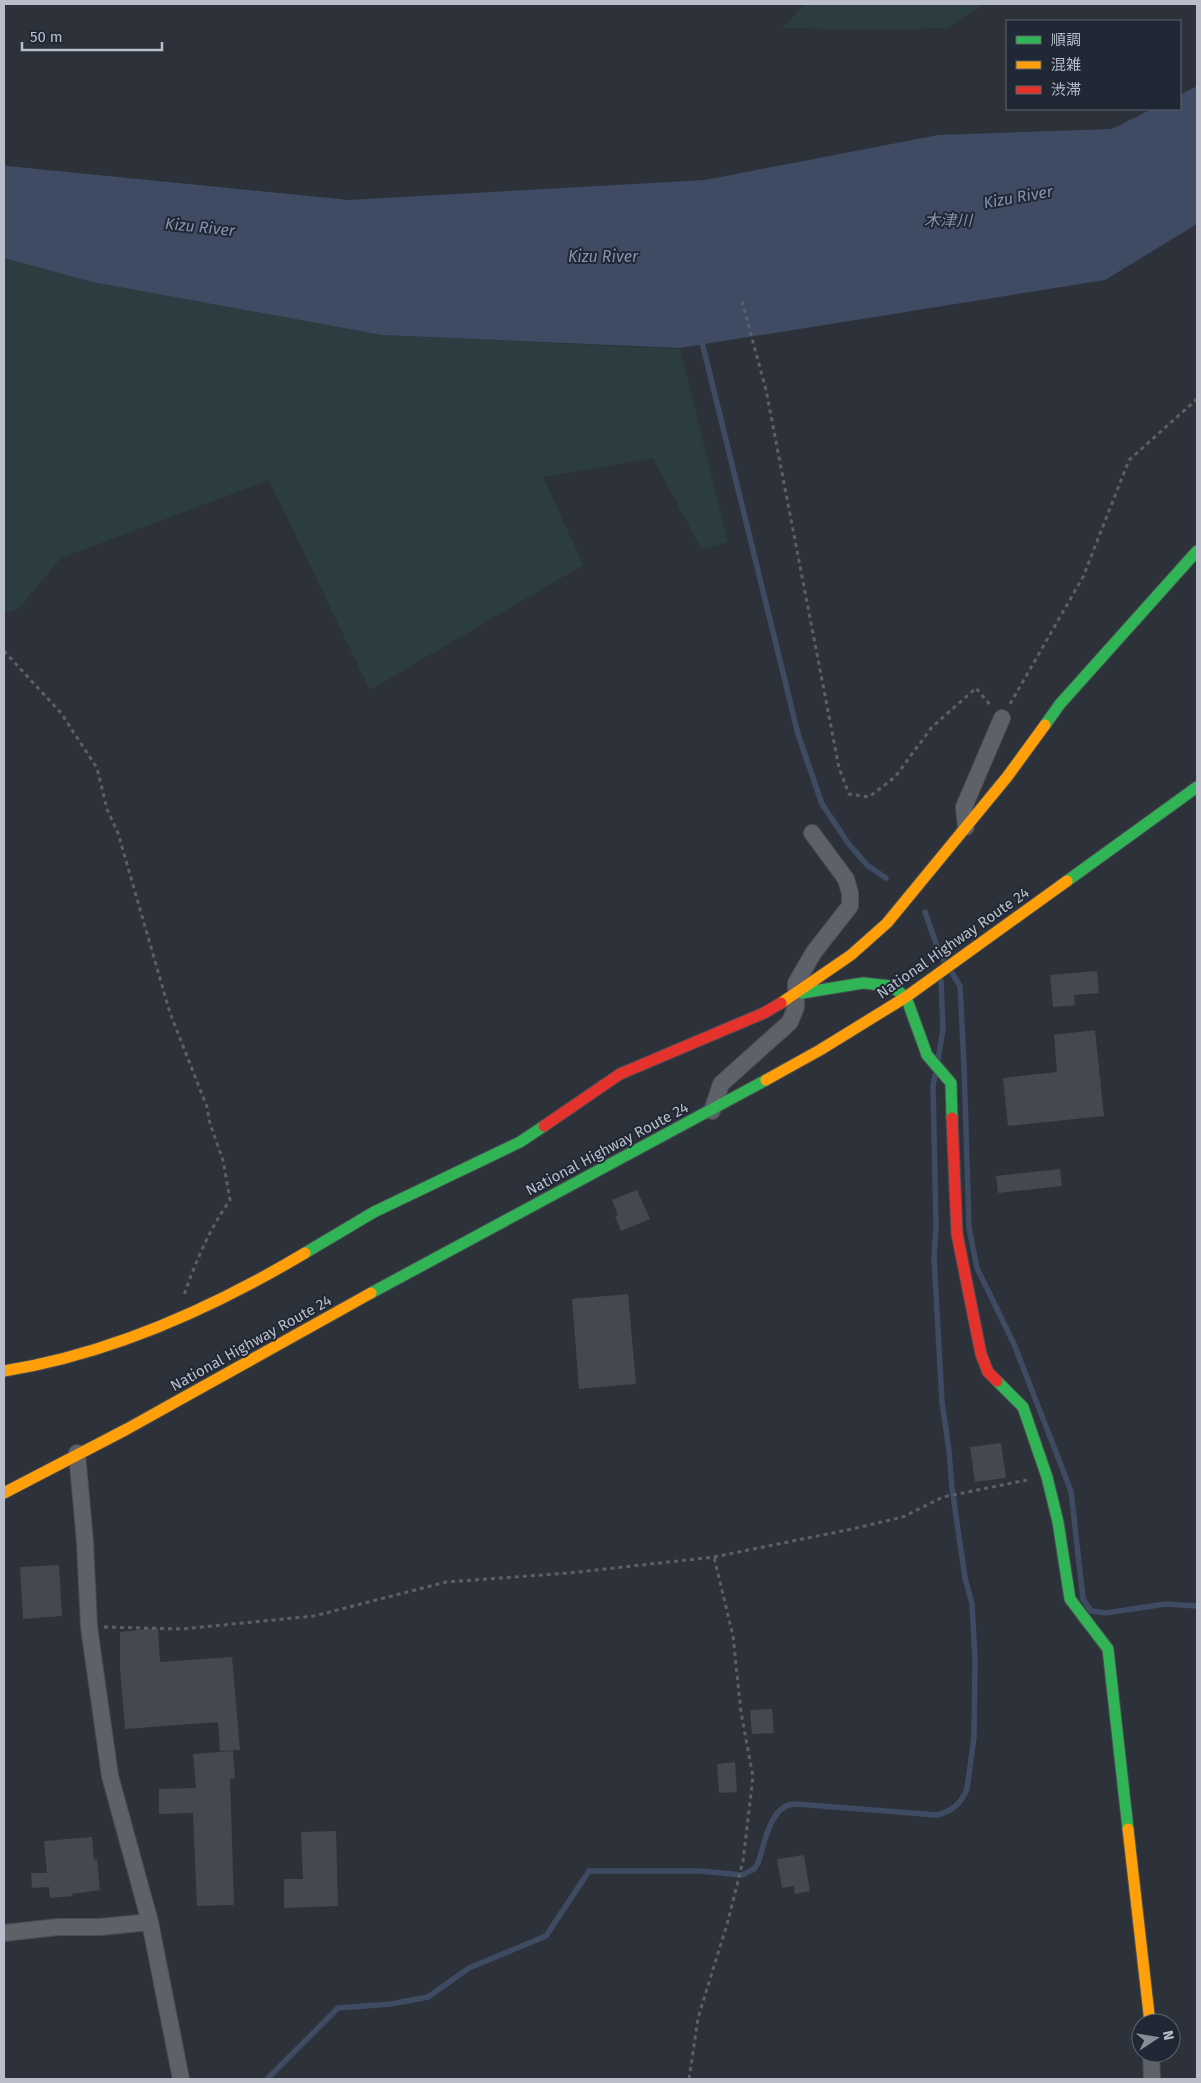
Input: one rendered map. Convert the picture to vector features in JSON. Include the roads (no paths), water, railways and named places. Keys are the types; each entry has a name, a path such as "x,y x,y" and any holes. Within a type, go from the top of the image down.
{"main road":[{"path":"4,1371 35,1366 112,1344 202,1309 267,1276 374,1212 520,1142 620,1074 764,1013 796,994 851,955 887,923 1007,776 1060,704 1197,551"},
{"name":"National Highway Route 24","path":"4,1493 127,1429 402,1276 625,1155 712,1111 820,1050 906,997 1197,787"},
{"path":"796,994 863,982 891,986 906,997 927,1055 951,1083 957,1234 981,1354 988,1372 1022,1407 1047,1477 1058,1522 1070,1599 1108,1650 1149,2013"}],"street":[{"path":"966,827 964,807 1002,718"},
{"path":"712,1111 721,1084 790,1022 796,1007 796,983 814,952 850,906 850,893 846,879 812,833"},
{"path":"78,1454 89,1627 110,1776 150,1922 181,2079"},
{"path":"4,1934 58,1927 100,1927 150,1922"},
{"path":"1151,2063 1152,2079"}],"water":[{"name":"木津川","path":"1197,86 1197,224 1105,280 680,348 382,335 92,282 4,258 4,163 7,166 349,200 705,180 938,135 1112,129 1150,110 1181,110 1181,94"}],"waterway":[{"path":"701,338 798,734 822,804 848,843 867,865 886,878"},
{"path":"925,912 940,955 944,961"},
{"path":"952,973 960,986 969,1228 977,1268 1014,1344 1071,1491 1083,1599 1091,1611 1106,1613 1165,1604 1197,1606"},
{"path":"938,1059 943,1029 941,981"},
{"path":"267,2079 338,2008 391,2004 428,1997 469,1968 546,1936 589,1871 700,1871 742,1875 754,1869 758,1863 774,1817 787,1806 796,1804 937,1815 952,1809 962,1799 967,1789 974,1737 975,1659 972,1604 965,1578 942,1402 934,1257 936,1227 933,1086 935,1075"}],"water label":[{"name":"Kizu River","path":"1018,197"},
{"name":"Kizu River","path":"200,227"},
{"name":"Kizu River","path":"603,256"}]}
